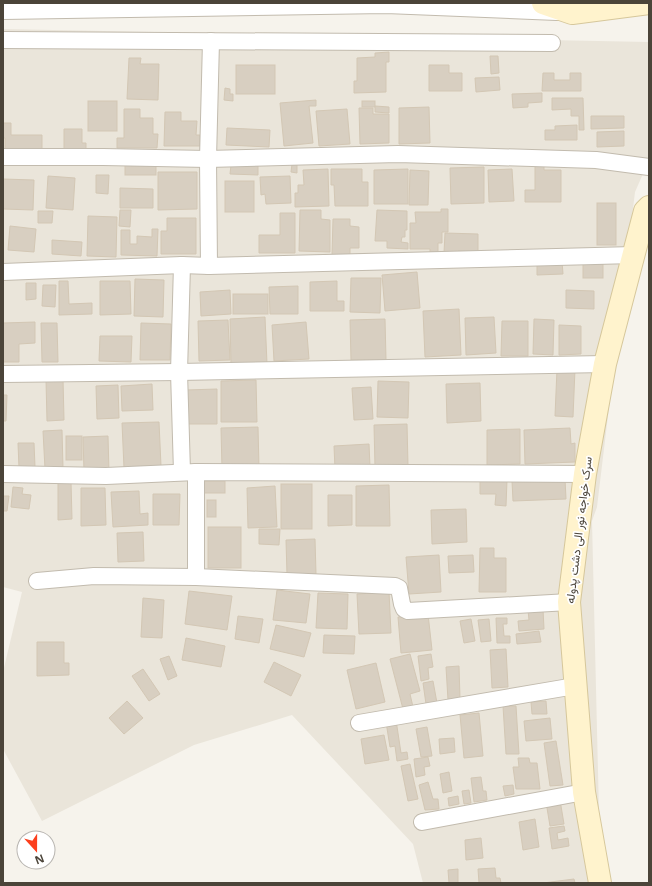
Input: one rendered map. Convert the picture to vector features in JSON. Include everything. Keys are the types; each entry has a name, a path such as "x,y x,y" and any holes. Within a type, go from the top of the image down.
{"main road":[{"path":"543,3 572,13 649,3"},
{"name":"سرک خواجه نور الی دشت پدوله","path":"600,883 584,792 569,602 585,474 604,364 645,211 649,207"}],"street":[{"path":"3,10 386,5 572,13"},
{"path":"3,40 552,43"},
{"path":"209,266 208,159 211,41"},
{"path":"3,157 208,159 398,154 596,160 649,166"},
{"path":"3,272 182,265 209,266 634,255"},
{"path":"182,265 178,372 189,472 196,578"},
{"path":"3,374 604,364"},
{"path":"3,474 106,476 189,472 585,474"},
{"path":"37,581 94,576 196,578 394,586 399,588 402,604 404,609 408,611 569,602"},
{"path":"359,723 575,686"},
{"path":"422,822 584,792"}],"shaded area":[{"path":"3,29 649,42 649,160 635,192 597,507 592,521 599,813 610,883 423,883 413,844 292,715 194,745 42,821 3,749 3,672 22,592 3,587"}],"building":[{"path":"389,52 389,62 386,62 386,92 354,93 354,81 357,81 357,58 375,57 375,53"},
{"path":"490,56 498,56 499,73 491,74"},
{"path":"129,58 141,58 140,64 159,64 158,100 127,99"},
{"path":"236,65 275,65 275,94 236,94"},
{"path":"429,65 449,65 449,73 462,73 462,91 429,91"},
{"path":"543,73 554,73 554,80 570,80 570,73 581,73 581,91 542,91"},
{"path":"499,77 500,90 476,92 475,78"},
{"path":"225,88 230,89 230,94 233,94 233,101 224,100"},
{"path":"542,93 542,102 528,103 528,107 513,108 512,94"},
{"path":"552,98 583,98 584,130 579,130 579,116 571,116 571,109 552,110"},
{"path":"316,100 316,106 309,106 313,143 284,146 280,103"},
{"path":"88,101 117,101 117,131 88,131"},
{"path":"362,101 375,101 375,107 362,107"},
{"path":"375,106 389,107 389,113 375,112"},
{"path":"429,107 430,143 399,144 399,108"},
{"path":"359,108 373,108 373,114 389,114 389,143 360,144"},
{"path":"124,109 140,109 140,118 153,118 153,134 158,134 157,148 117,148 117,138 124,138"},
{"path":"347,109 350,144 319,146 316,111"},
{"path":"165,112 181,112 181,121 197,121 196,135 200,135 200,146 164,146"},
{"path":"591,116 624,116 624,128 591,129"},
{"path":"3,123 11,123 11,135 42,135 42,150 5,150"},
{"path":"577,125 577,140 545,140 545,130 555,130 555,126"},
{"path":"227,128 270,130 269,147 226,145"},
{"path":"64,129 82,129 82,143 86,143 86,151 64,151"},
{"path":"624,131 624,146 597,147 597,132"},
{"path":"125,164 156,164 156,175 125,175"},
{"path":"292,164 297,164 297,173 291,172"},
{"path":"231,165 258,165 258,175 230,174"},
{"path":"535,166 544,166 544,170 561,170 561,202 525,202 525,190 535,190"},
{"path":"484,167 484,203 451,204 450,168"},
{"path":"328,169 329,206 295,207 295,193 298,193 298,185 304,185 303,170"},
{"path":"331,169 362,169 362,182 368,182 368,206 335,206 334,185 331,185"},
{"path":"408,169 408,204 374,204 374,170"},
{"path":"512,169 514,201 489,202 488,170"},
{"path":"410,170 429,171 428,205 409,205"},
{"path":"158,172 197,172 197,209 158,210"},
{"path":"96,175 109,175 108,194 96,193"},
{"path":"48,176 75,178 73,210 46,208"},
{"path":"290,176 291,203 266,204 265,194 261,195 260,177"},
{"path":"3,179 34,180 33,210 3,209"},
{"path":"225,181 254,181 254,212 225,212"},
{"path":"120,188 153,189 153,208 120,208"},
{"path":"597,203 616,203 616,245 597,245"},
{"path":"441,209 448,209 448,232 442,232 442,243 438,243 438,252 430,252 430,249 410,249 410,223 416,223 415,212 441,212"},
{"path":"120,210 131,210 130,227 119,226"},
{"path":"300,210 321,210 321,219 330,220 330,252 299,251"},
{"path":"377,210 407,211 407,230 405,230 405,237 402,237 401,242 408,243 408,249 387,248 387,241 375,241"},
{"path":"38,211 53,211 52,223 38,223"},
{"path":"280,213 295,213 295,253 259,253 259,235 280,235"},
{"path":"88,216 117,217 116,257 87,256"},
{"path":"167,218 196,218 196,254 161,254 161,231 167,231"},
{"path":"333,219 350,219 350,226 359,227 359,248 350,248 350,255 332,255"},
{"path":"10,226 36,229 34,252 8,250"},
{"path":"152,229 158,229 157,256 121,255 121,230 130,230 130,244 137,244 137,236 152,237"},
{"path":"445,233 478,234 478,252 458,251 458,253 444,253"},
{"path":"52,240 82,242 81,256 52,254"},
{"path":"562,261 563,274 537,275 537,262"},
{"path":"583,264 603,264 603,278 583,278"},
{"path":"417,272 420,308 385,311 382,275"},
{"path":"351,278 381,278 380,313 350,312"},
{"path":"135,279 164,280 163,317 134,316"},
{"path":"59,281 68,281 69,304 92,303 92,314 59,315"},
{"path":"100,281 130,281 131,314 100,315"},
{"path":"337,281 337,301 344,301 344,311 310,311 310,282"},
{"path":"26,283 36,283 36,299 26,300"},
{"path":"43,285 56,285 55,307 42,306"},
{"path":"298,286 298,314 270,314 269,287"},
{"path":"230,290 231,314 201,316 200,292"},
{"path":"566,290 594,291 594,309 566,308"},
{"path":"233,294 268,294 268,314 233,314"},
{"path":"459,309 461,355 425,357 423,311"},
{"path":"265,317 267,364 231,365 230,319"},
{"path":"494,317 496,353 466,355 465,318"},
{"path":"385,319 386,360 351,360 350,320"},
{"path":"534,319 554,320 553,355 533,354"},
{"path":"228,320 230,360 199,361 198,321"},
{"path":"502,321 528,321 528,356 501,356"},
{"path":"35,322 35,343 19,344 19,362 3,362 3,323"},
{"path":"306,322 309,359 274,361 272,325"},
{"path":"41,323 57,323 58,362 42,362"},
{"path":"141,323 171,324 170,360 140,360"},
{"path":"559,325 581,326 581,354 559,355"},
{"path":"100,336 132,336 131,362 99,361"},
{"path":"557,369 575,369 573,417 555,416"},
{"path":"63,379 64,420 47,421 46,380"},
{"path":"256,380 257,422 221,422 221,381"},
{"path":"378,381 409,382 408,418 377,417"},
{"path":"480,383 481,421 447,423 446,384"},
{"path":"152,384 153,410 122,411 121,386"},
{"path":"118,385 119,418 97,419 96,386"},
{"path":"371,387 373,419 354,420 352,388"},
{"path":"217,389 217,424 187,424 186,390"},
{"path":"3,395 7,395 6,421 3,421"},
{"path":"159,422 161,466 124,468 122,423"},
{"path":"407,424 408,466 375,467 374,425"},
{"path":"258,427 259,468 222,469 221,428"},
{"path":"570,428 571,444 575,443 575,462 525,464 524,430"},
{"path":"520,429 520,464 487,465 487,430"},
{"path":"62,430 63,468 45,469 43,431"},
{"path":"66,436 82,436 82,460 66,460"},
{"path":"108,436 109,472 84,472 83,437"},
{"path":"18,443 34,443 35,467 19,468"},
{"path":"369,444 370,467 335,469 334,446"},
{"path":"565,479 566,499 513,501 512,481"},
{"path":"480,480 507,480 506,506 495,505 496,494 480,494"},
{"path":"203,481 225,481 225,493 203,493"},
{"path":"58,482 71,482 72,519 58,520"},
{"path":"281,484 312,484 312,529 281,529"},
{"path":"389,485 390,526 356,526 356,486"},
{"path":"275,486 277,527 248,528 247,488"},
{"path":"13,487 23,488 22,494 31,495 29,509 11,507"},
{"path":"81,488 105,488 106,525 81,526"},
{"path":"139,491 140,514 148,513 148,525 113,527 111,492"},
{"path":"153,494 180,494 179,525 153,525"},
{"path":"328,495 352,495 352,525 328,526"},
{"path":"3,496 9,496 7,511 3,511"},
{"path":"207,500 216,500 216,517 207,517"},
{"path":"466,509 467,542 432,544 431,510"},
{"path":"208,527 241,527 241,568 208,568"},
{"path":"259,529 280,529 279,545 259,544"},
{"path":"143,532 144,561 118,562 117,533"},
{"path":"315,539 316,574 287,575 286,540"},
{"path":"480,548 494,548 494,558 506,558 506,592 479,592"},
{"path":"439,555 441,592 409,594 406,557"},
{"path":"473,555 474,572 449,573 448,556"},
{"path":"277,590 310,594 306,623 273,620"},
{"path":"189,591 232,596 227,630 185,624"},
{"path":"389,592 391,633 359,634 357,594"},
{"path":"318,593 348,594 347,629 316,628"},
{"path":"143,598 164,600 162,638 141,637"},
{"path":"543,609 544,629 519,631 518,621 529,620 528,610"},
{"path":"428,614 432,650 401,653 398,617"},
{"path":"238,616 263,619 259,643 235,639"},
{"path":"496,618 507,618 507,624 503,624 504,636 510,636 510,643 497,643"},
{"path":"471,619 475,641 464,643 460,621"},
{"path":"489,619 491,641 481,642 478,620"},
{"path":"276,625 311,633 304,657 270,649"},
{"path":"539,631 541,642 517,644 516,634"},
{"path":"324,635 355,636 354,654 323,653"},
{"path":"186,638 225,646 221,667 182,660"},
{"path":"37,642 64,642 64,663 69,663 69,675 37,676"},
{"path":"506,649 508,687 492,688 490,650"},
{"path":"410,654 420,691 410,694 413,707 403,709 390,659"},
{"path":"431,654 433,667 428,668 429,679 421,681 418,656"},
{"path":"169,656 177,676 168,680 160,659"},
{"path":"274,662 301,675 291,696 264,682"},
{"path":"376,663 385,702 356,709 347,670"},
{"path":"459,666 460,699 448,700 446,667"},
{"path":"143,669 160,694 149,701 132,676"},
{"path":"433,681 437,703 426,704 423,683"},
{"path":"127,701 143,718 124,734 109,718"},
{"path":"546,701 547,714 532,714 531,702"},
{"path":"503,706 516,706 519,754 506,754"},
{"path":"479,713 483,756 464,758 460,715"},
{"path":"550,718 552,739 526,741 524,721"},
{"path":"396,720 401,753 407,752 408,759 397,761 395,746 390,747 386,722"},
{"path":"427,727 432,756 421,757 416,729"},
{"path":"384,735 389,760 365,764 361,739"},
{"path":"454,738 455,752 440,754 439,739"},
{"path":"556,741 563,785 550,786 544,743"},
{"path":"428,757 430,766 424,767 425,775 416,777 414,759"},
{"path":"518,758 529,758 530,763 537,763 540,789 516,789 513,767 519,767"},
{"path":"410,764 418,799 408,801 401,766"},
{"path":"449,772 452,791 443,793 440,774"},
{"path":"481,777 483,791 486,791 487,800 474,802 471,778"},
{"path":"428,782 433,799 438,799 439,809 425,810 419,785"},
{"path":"513,785 514,794 505,796 503,786"},
{"path":"469,790 471,803 464,804 462,791"},
{"path":"458,796 459,804 449,806 448,798"},
{"path":"560,800 564,824 550,826 546,802"},
{"path":"535,819 539,847 523,850 519,822"},
{"path":"564,826 565,831 557,833 558,840 568,838 569,846 552,849 549,828"},
{"path":"481,838 483,858 466,860 465,840"},
{"path":"495,868 496,878 500,878 501,883 479,883 478,869"},
{"path":"458,869 458,883 449,883 448,870"},
{"path":"574,879 575,883 543,883"}]}
